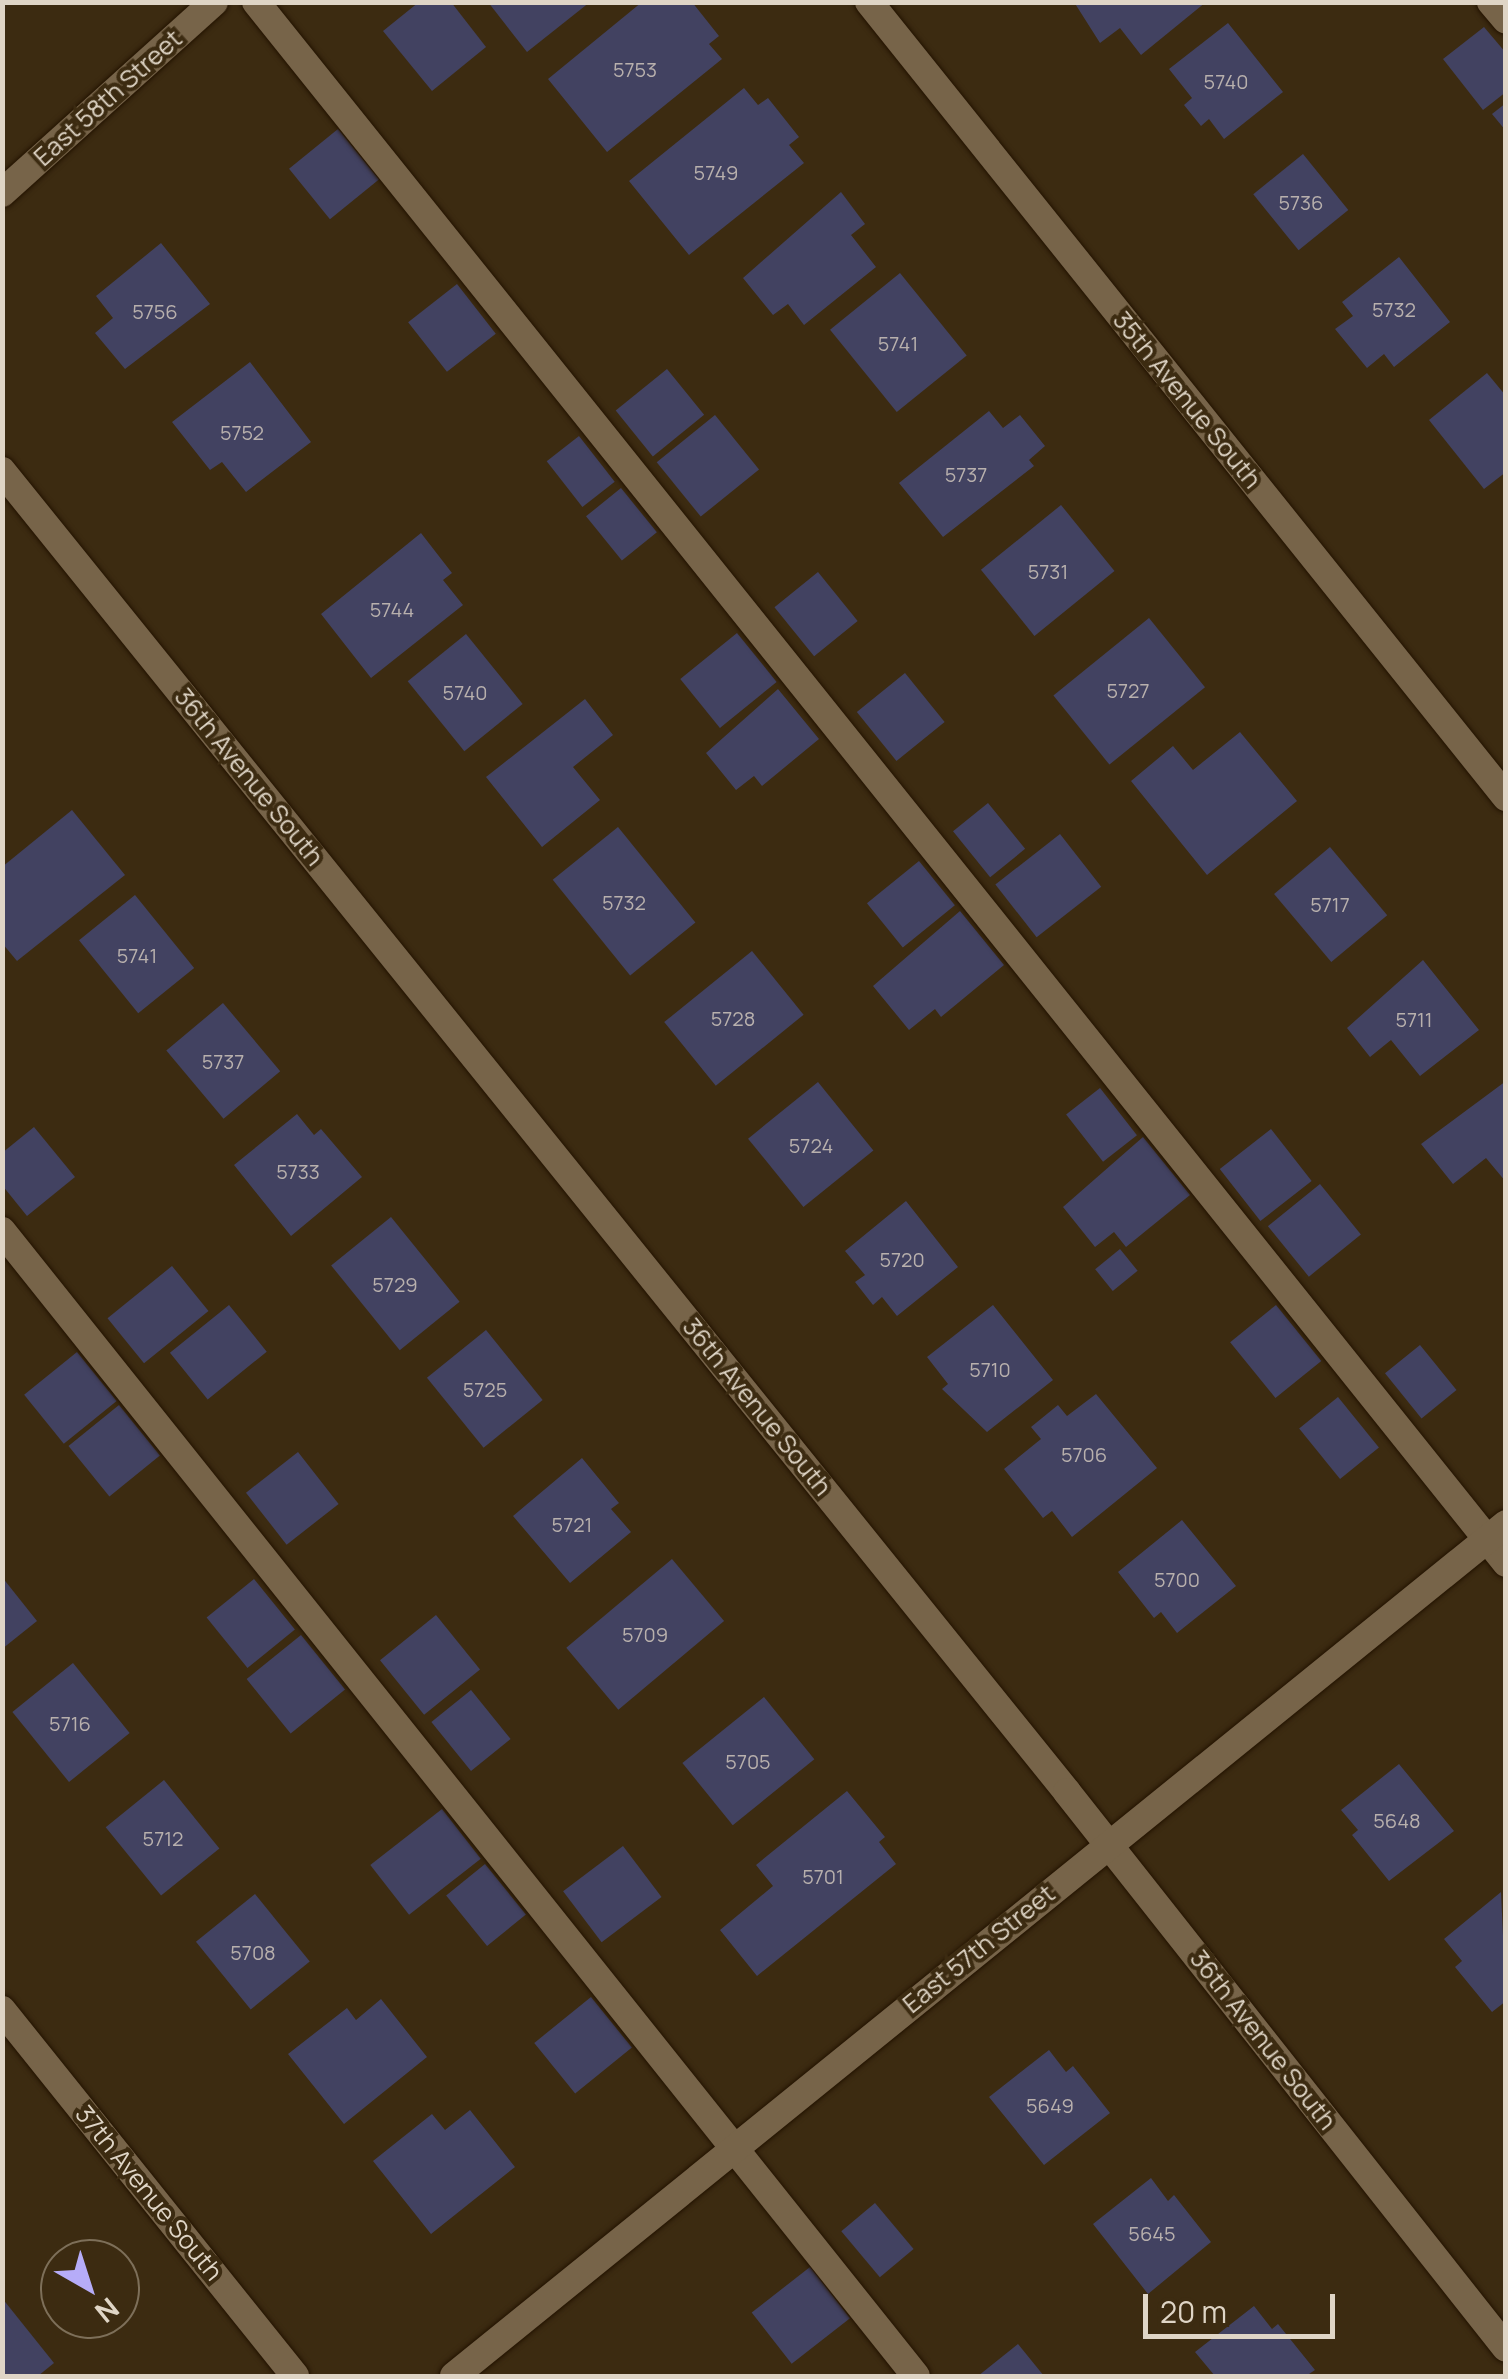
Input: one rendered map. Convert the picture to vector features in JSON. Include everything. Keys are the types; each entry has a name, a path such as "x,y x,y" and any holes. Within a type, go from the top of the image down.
{"street":[{"name":"East 58th Street","path":"2,193 214,2"},
{"path":"256,2 1496,1532 1506,1563"},
{"name":"35th Avenue South","path":"869,2 1506,797"},
{"path":"1491,2 1506,20"},
{"name":"36th Avenue South","path":"2,472 1108,1843 1506,2348"},
{"path":"2,1231 916,2376"},
{"name":"East 57th Street","path":"454,2376 1496,1532"},
{"name":"37th Avenue South","path":"2,2010 295,2376"}],"building":[{"path":"419,2 451,2 486,47 432,91 383,31"},
{"path":"488,2 590,2 527,52"},
{"path":"642,2 692,2 719,36 709,44 722,59 607,152 548,79"},
{"path":"1074,2 1206,2 1141,55 1120,28 1100,43"},
{"path":"1228,23 1283,92 1224,139 1209,119 1201,126 1184,105 1192,98 1169,69"},
{"path":"1484,27 1506,53 1506,92 1483,110 1443,59"},
{"path":"744,88 758,105 768,98 799,137 789,145 804,163 689,255 629,181"},
{"path":"1506,103 1506,131 1492,114"},
{"path":"338,129 379,180 330,219 289,169"},
{"path":"1303,154 1348,210 1299,250 1253,194"},
{"path":"841,192 865,224 851,235 876,267 804,325 788,304 773,315 743,278"},
{"path":"161,243 210,304 125,369 95,333 113,318 96,296"},
{"path":"1399,257 1450,322 1394,367 1384,354 1367,368 1335,329 1353,316 1342,302"},
{"path":"900,273 967,355 897,412 830,330"},
{"path":"457,284 496,334 447,372 408,322"},
{"path":"250,362 311,442 246,492 222,462 210,470 172,422"},
{"path":"667,369 704,415 653,456 616,411"},
{"path":"1487,373 1506,396 1506,472 1484,489 1429,420"},
{"path":"989,411 1003,428 1020,415 1045,446 1029,460 1034,466 943,537 899,483"},
{"path":"715,415 759,469 701,517 657,462"},
{"path":"579,436 615,482 582,507 547,461"},
{"path":"621,488 657,532 622,561 586,516"},
{"path":"1061,505 1114,571 1034,636 981,570"},
{"path":"421,533 452,573 443,580 463,605 371,678 321,614"},
{"path":"818,572 858,621 814,656 774,607"},
{"path":"1149,618 1205,687 1109,765 1053,695"},
{"path":"737,633 777,682 720,728 680,679"},
{"path":"466,634 523,704 464,751 408,681"},
{"path":"905,673 945,722 896,761 857,712"},
{"path":"778,689 819,739 762,786 754,776 736,790 706,753"},
{"path":"585,699 613,735 573,767 600,800 542,847 486,777"},
{"path":"1240,732 1297,801 1207,875 1131,781 1173,746 1193,770"},
{"path":"988,803 1025,849 990,877 953,831"},
{"path":"72,810 125,875 17,961 2,943 2,867"},
{"path":"618,827 695,923 630,975 553,880"},
{"path":"1060,834 1101,887 1037,937 995,884"},
{"path":"1330,847 1387,915 1331,962 1274,894"},
{"path":"919,861 955,905 903,947 867,903"},
{"path":"135,895 194,968 138,1013 79,940"},
{"path":"960,911 1004,965 941,1017 935,1009 909,1030 873,986"},
{"path":"752,951 804,1015 716,1086 664,1022"},
{"path":"1423,960 1479,1030 1420,1076 1391,1040 1370,1057 1347,1028"},
{"path":"223,1003 280,1071 224,1119 166,1051"},
{"path":"1506,1081 1506,1182 1486,1158 1453,1184 1421,1144"},
{"path":"818,1082 873,1150 803,1207 748,1139"},
{"path":"1100,1088 1137,1135 1103,1162 1066,1114"},
{"path":"297,1114 314,1135 321,1129 362,1177 291,1236 234,1165"},
{"path":"34,1127 75,1177 27,1216 2,1185 2,1153"},
{"path":"1271,1129 1312,1181 1260,1221 1220,1169"},
{"path":"1143,1137 1190,1195 1126,1247 1114,1232 1095,1247 1063,1207"},
{"path":"1320,1184 1361,1235 1309,1277 1268,1226"},
{"path":"906,1201 958,1267 897,1316 882,1297 873,1305 855,1282 865,1275 845,1251"},
{"path":"391,1217 460,1302 400,1350 331,1265"},
{"path":"1120,1249 1138,1271 1113,1291 1095,1269"},
{"path":"172,1266 209,1311 144,1363 107,1318"},
{"path":"229,1305 267,1352 208,1399 170,1353"},
{"path":"993,1305 1053,1380 987,1432 942,1389 948,1384 927,1357"},
{"path":"1276,1305 1321,1361 1275,1398 1230,1342"},
{"path":"486,1330 543,1400 484,1448 427,1378"},
{"path":"1420,1345 1457,1390 1422,1418 1385,1373"},
{"path":"77,1352 117,1401 64,1444 24,1395"},
{"path":"1096,1394 1157,1468 1072,1537 1052,1511 1043,1518 1004,1469 1041,1439 1031,1427 1058,1405 1067,1416"},
{"path":"1338,1397 1379,1448 1340,1479 1299,1428"},
{"path":"119,1405 160,1456 109,1496 68,1446"},
{"path":"298,1452 339,1504 287,1545 246,1493"},
{"path":"582,1458 619,1503 611,1509 631,1532 570,1583 513,1516"},
{"path":"1182,1520 1236,1586 1177,1633 1161,1612 1154,1618 1118,1572"},
{"path":"672,1559 724,1621 618,1710 566,1648"},
{"path":"2,1577 37,1621 2,1649"},
{"path":"254,1579 295,1630 247,1668 207,1617"},
{"path":"436,1615 480,1669 424,1715 380,1660"},
{"path":"301,1635 345,1689 291,1733 247,1679"},
{"path":"73,1663 130,1733 69,1782 12,1712"},
{"path":"471,1690 511,1739 471,1771 431,1722"},
{"path":"764,1697 814,1759 733,1825 682,1763"},
{"path":"1399,1764 1454,1831 1389,1881 1352,1835 1358,1830 1341,1810"},
{"path":"164,1780 219,1848 161,1896 106,1827"},
{"path":"847,1791 885,1837 879,1842 896,1864 757,1976 720,1930 773,1886 756,1865"},
{"path":"442,1809 481,1859 409,1915 370,1865"},
{"path":"623,1846 662,1897 602,1942 563,1891"},
{"path":"485,1864 526,1915 487,1946 446,1895"},
{"path":"1501,1892 1506,2001 1492,2012 1455,1967 1462,1961 1444,1939"},
{"path":"255,1894 310,1962 251,2009 196,1942"},
{"path":"591,1997 632,2048 575,2093 534,2043"},
{"path":"381,1999 427,2057 344,2124 288,2054 347,2008 356,2020"},
{"path":"1049,2050 1066,2072 1073,2066 1110,2113 1044,2165 989,2097"},
{"path":"470,2110 515,2167 431,2234 373,2161 432,2114 445,2130"},
{"path":"1151,2178 1168,2201 1174,2195 1211,2242 1148,2294 1093,2224"},
{"path":"875,2203 914,2249 880,2277 841,2231"},
{"path":"810,2267 850,2318 792,2364 752,2313"},
{"path":"2,2298 54,2363 38,2376 2,2376"},
{"path":"1254,2306 1272,2329 1278,2324 1315,2370 1306,2376 1215,2376 1195,2352"},
{"path":"1018,2344 1044,2376 978,2376"}]}
